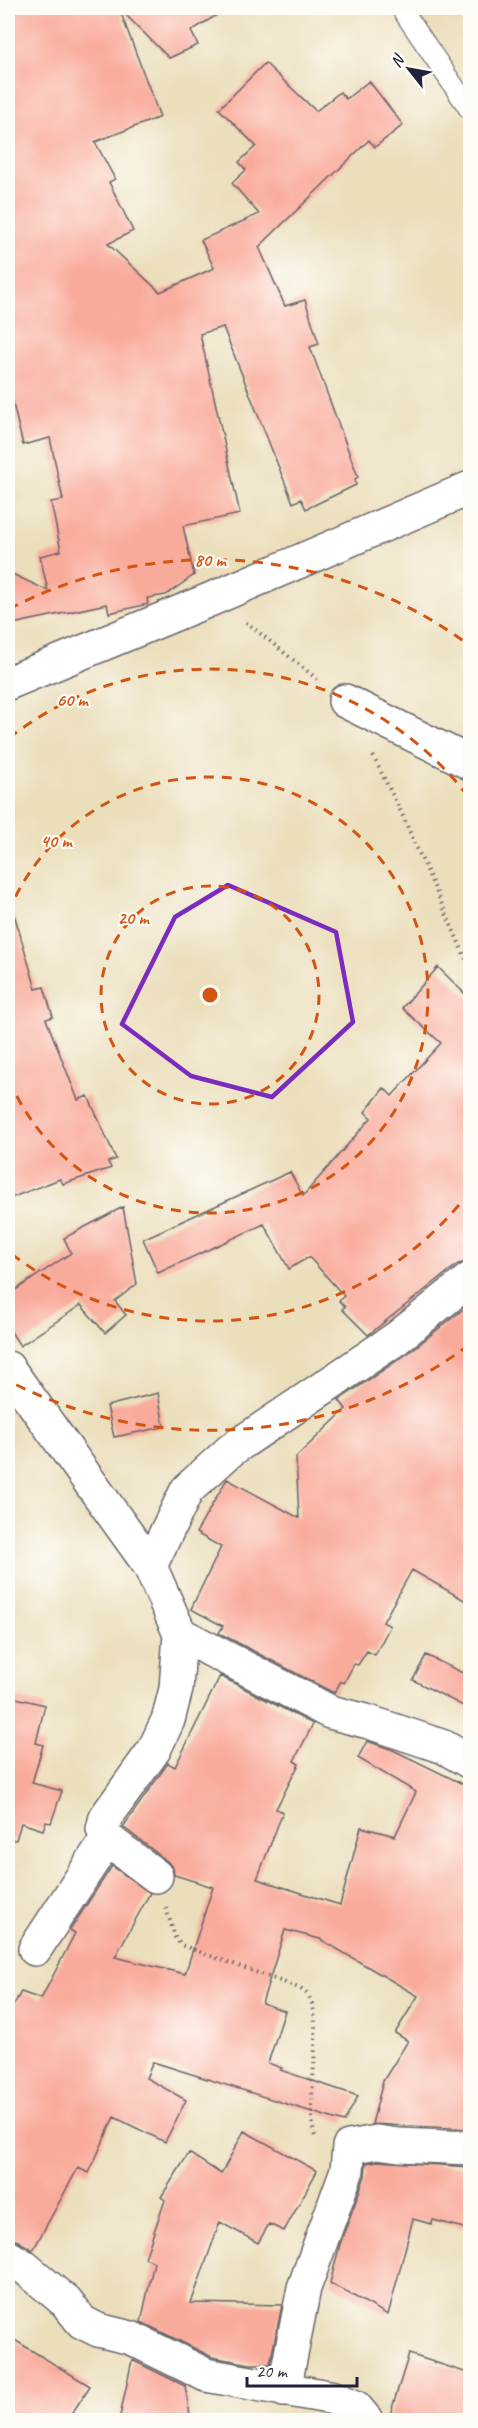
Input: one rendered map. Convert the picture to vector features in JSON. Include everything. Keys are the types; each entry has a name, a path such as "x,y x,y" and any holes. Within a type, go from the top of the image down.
{"street":[{"path":"8,683 471,488"},
{"path":"345,701 471,764"},
{"path":"150,1566 187,1490 213,1466 231,1450 397,1338 471,1279"},
{"path":"8,1368 150,1566 180,1634 176,1689 168,1720 154,1750 106,1817 104,1829 107,1839 156,1876"},
{"path":"180,1634 330,1712 369,1722 444,1747 471,1762"},
{"path":"35,1949 107,1839"},
{"path":"284,2390 304,2288 347,2170 349,2146 377,2142 471,2148"},
{"path":"8,2257 23,2266 66,2302 82,2322 98,2330 131,2338 206,2375 334,2398 355,2407 366,2421"}],"lane":[{"path":"401,8 471,110"}],"path":[{"path":"214,598 345,701"},
{"path":"371,751 471,968"},
{"path":"156,1876 175,1937 181,1945 294,1986 307,1994 315,2011 313,2129 321,2143 341,2148 349,2146"}],"highlighted area":[{"path":"228,885 336,932 353,1022 272,1097 191,1076 122,1024 175,917"}],"building":[{"path":"8,8 119,8 160,117 95,142 115,179 109,182 133,231 108,244 160,292 214,268 201,240 259,214 232,183 246,170 239,162 256,146 219,109 265,63 316,111 340,92 346,99 369,81 403,125 375,147 369,140 259,247 285,306 305,300 319,344 310,347 358,477 355,479 356,485 306,509 301,499 293,503 223,327 200,334 240,514 183,526 194,575 166,595 147,598 148,604 109,613 107,604 8,625 8,572 48,591 40,556 61,551 51,502 63,500 50,438 23,445 8,383"},
{"path":"119,8 228,8 191,31 198,45 169,58"},
{"path":"15,917 36,989 44,987 53,1017 46,1019 78,1100 88,1096 116,1159 108,1162 111,1168 63,1184 60,1179 8,1199 8,919"},
{"path":"438,967 471,1000 471,1261 458,1264 368,1335 342,1309 345,1307 339,1301 344,1296 309,1257 289,1269 264,1224 158,1273 143,1239 290,1172 303,1196 371,1118 365,1112 384,1088 392,1096 441,1043 402,1008"},
{"path":"123,1207 137,1284 115,1301 126,1315 105,1333 81,1305 20,1346 8,1327 8,1295 71,1253 64,1238"},
{"path":"471,1303 471,1604 412,1570 383,1622 390,1626 375,1655 367,1651 358,1665 354,1664 344,1683 341,1681 334,1693 219,1633 223,1626 191,1609 221,1547 196,1533 227,1479 299,1518 296,1457 346,1409 339,1400 407,1354"},
{"path":"158,1393 164,1427 114,1437 107,1406"},
{"path":"426,1655 471,1677 471,1710 413,1680"},
{"path":"220,1676 313,1724 294,1761 299,1764 276,1809 283,1812 257,1879 340,1905 361,1827 395,1836 416,1792 358,1758 367,1741 393,1750 471,1788 471,2129 372,2124 383,2081 408,2041 395,2033 418,1996 320,1939 285,1930 262,2003 285,2011 268,2063 282,2068 280,2070 358,2096 344,2122 153,2062 146,2078 186,2100 165,2142 114,2117 89,2173 78,2168 33,2250 8,2238 8,2015 21,1992 41,1999 75,1933 70,1930 112,1866 150,1893 115,1957 185,1974 213,1887 174,1875 173,1868 167,1861 123,1827 168,1763 175,1767"},
{"path":"8,1696 45,1705 36,1743 43,1745 32,1783 62,1791 51,1823 46,1822 43,1830 21,1823 16,1840 8,1839"},
{"path":"244,2131 317,2171 284,2231 269,2224 258,2243 220,2222 191,2303 282,2305 270,2364 250,2364 212,2357 141,2322 154,2262 145,2258 165,2200 161,2197 189,2153 221,2174"},
{"path":"377,2161 471,2167 471,2230 433,2220 431,2224 413,2219 388,2315 330,2283 340,2244 365,2176 366,2163"},
{"path":"8,2336 90,2386 67,2421 8,2421"},
{"path":"409,2354 471,2374 471,2398 463,2421 388,2421"},
{"path":"132,2360 185,2386 191,2421 119,2421"}]}
